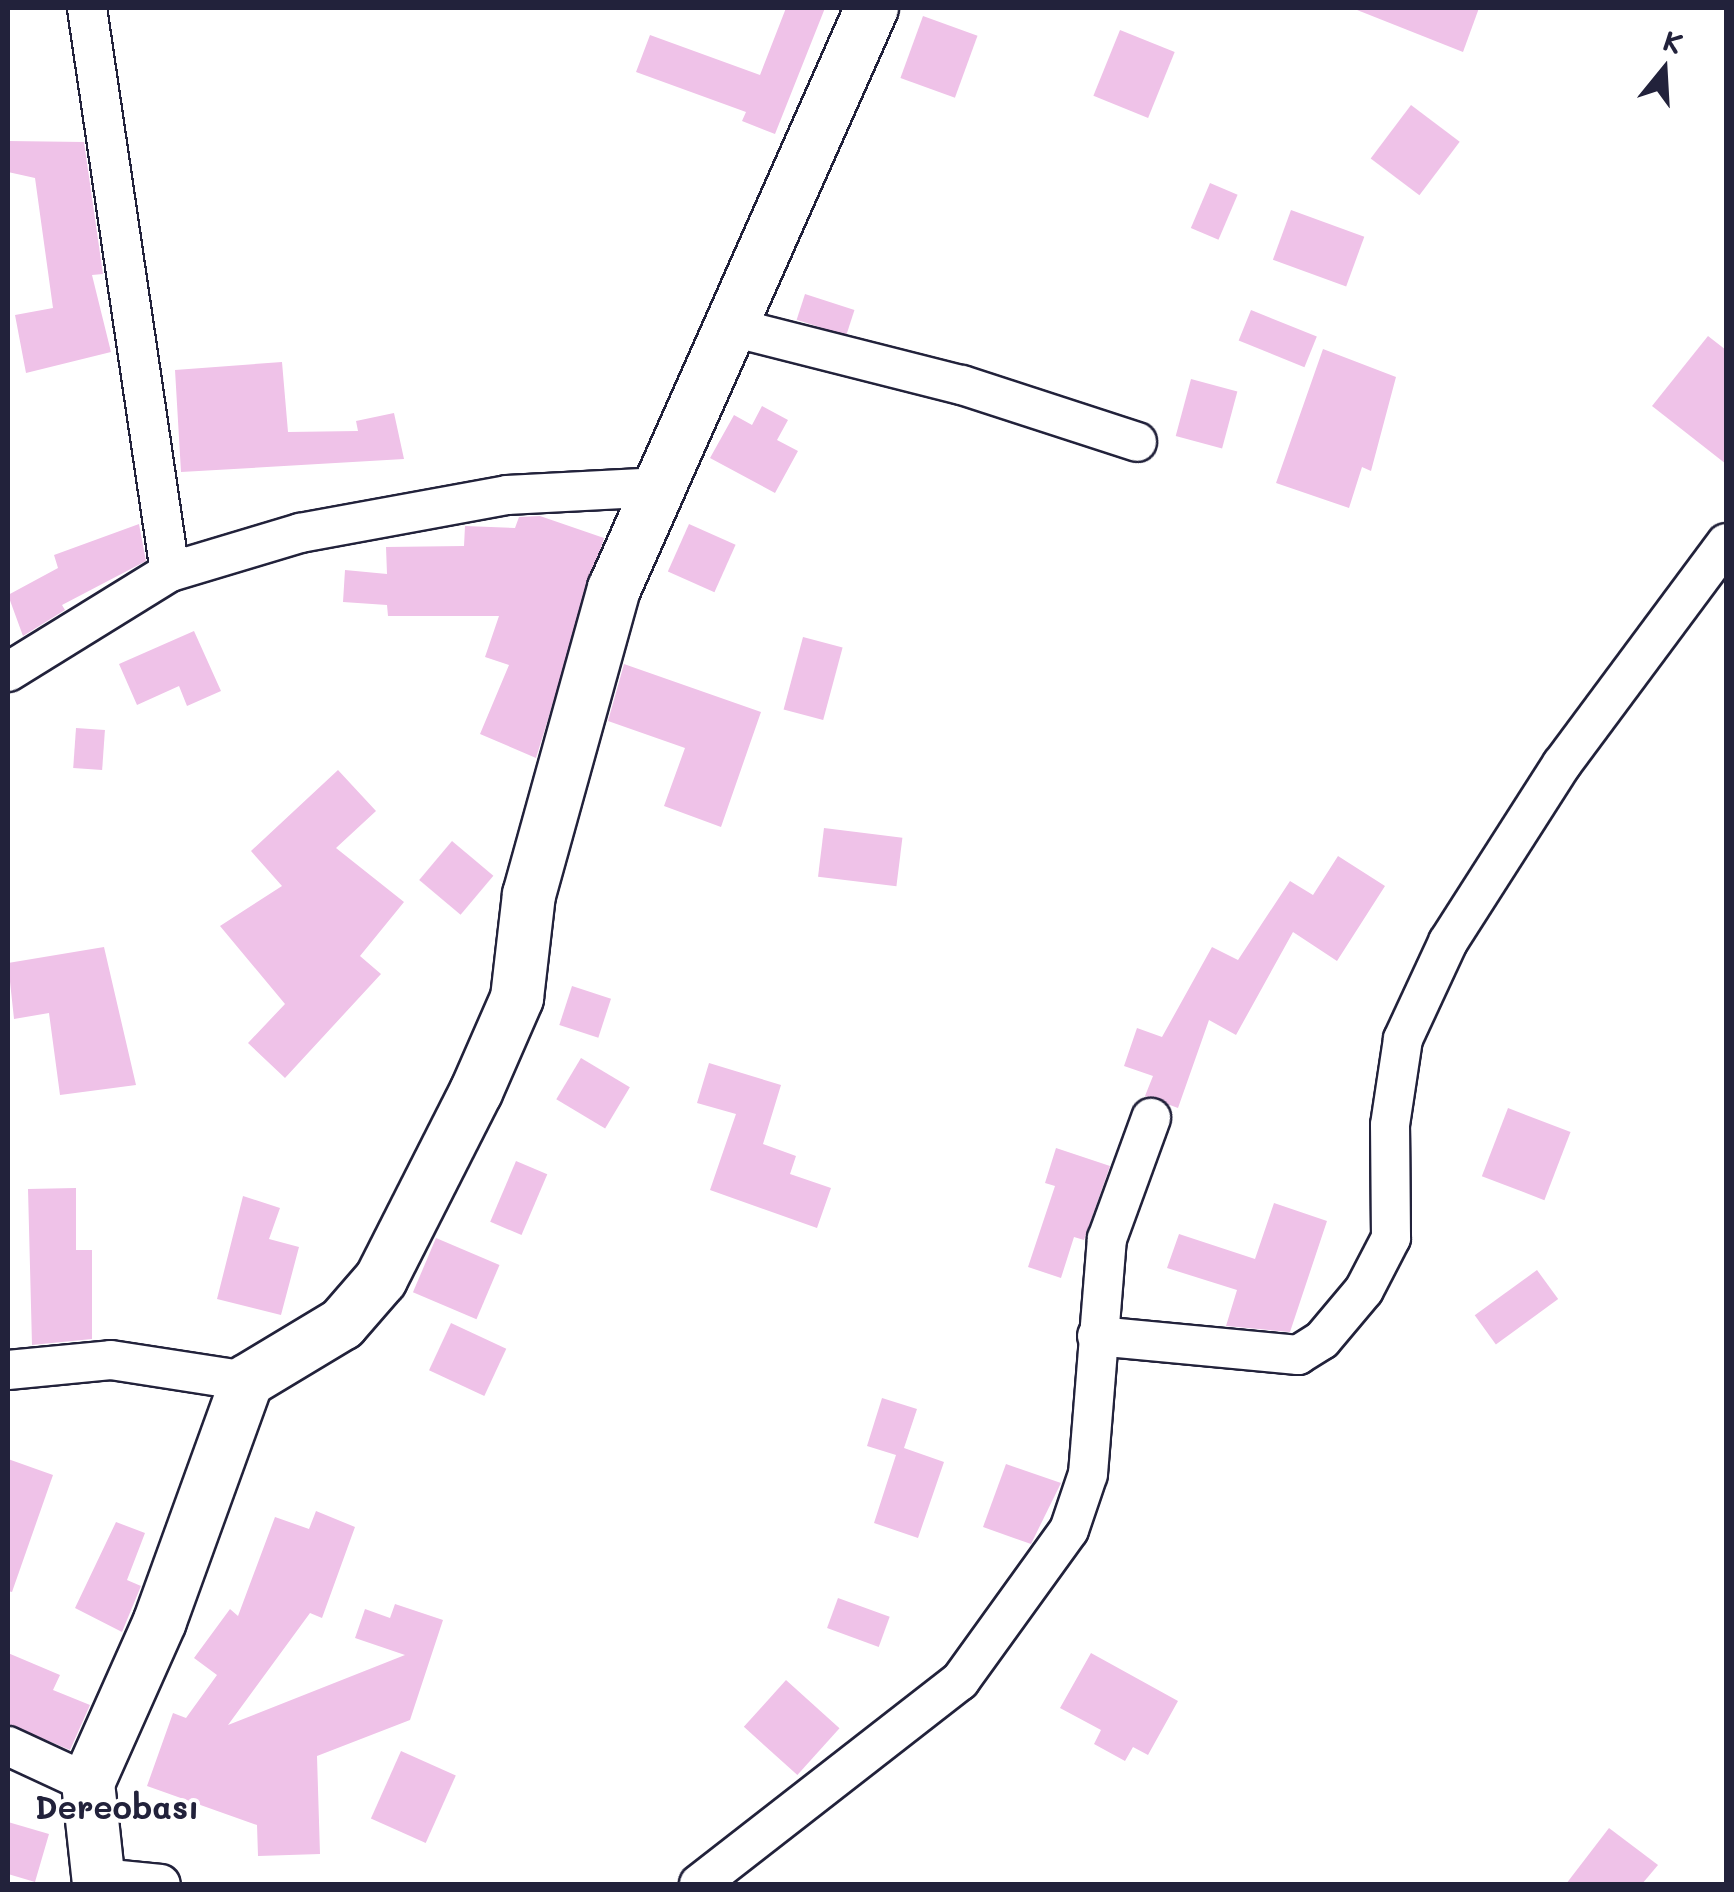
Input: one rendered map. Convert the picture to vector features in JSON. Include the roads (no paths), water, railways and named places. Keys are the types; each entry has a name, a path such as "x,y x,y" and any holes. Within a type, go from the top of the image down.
{"street":[{"path":"87,8 170,572"},
{"path":"161,1884 99,1881 88,1784 160,1620 247,1382 342,1324 380,1280 476,1092 517,998 529,895 614,589 872,8"},
{"path":"732,327 962,385 1137,442"},
{"path":"8,672 170,572 300,533 506,495 662,487"},
{"path":"1097,1336 1298,1355 1322,1340 1364,1290 1391,1238 1390,1126 1403,1039 1448,942 1562,764 1726,543"},
{"path":"699,1884 960,1680 1039,1578 1070,1530 1088,1474 1107,1239 1152,1118"},
{"path":"8,1370 112,1360 247,1382"},
{"path":"8,1746 88,1784"}],"district":[{"name":"Dereobası","path":"117,1806"}]}
